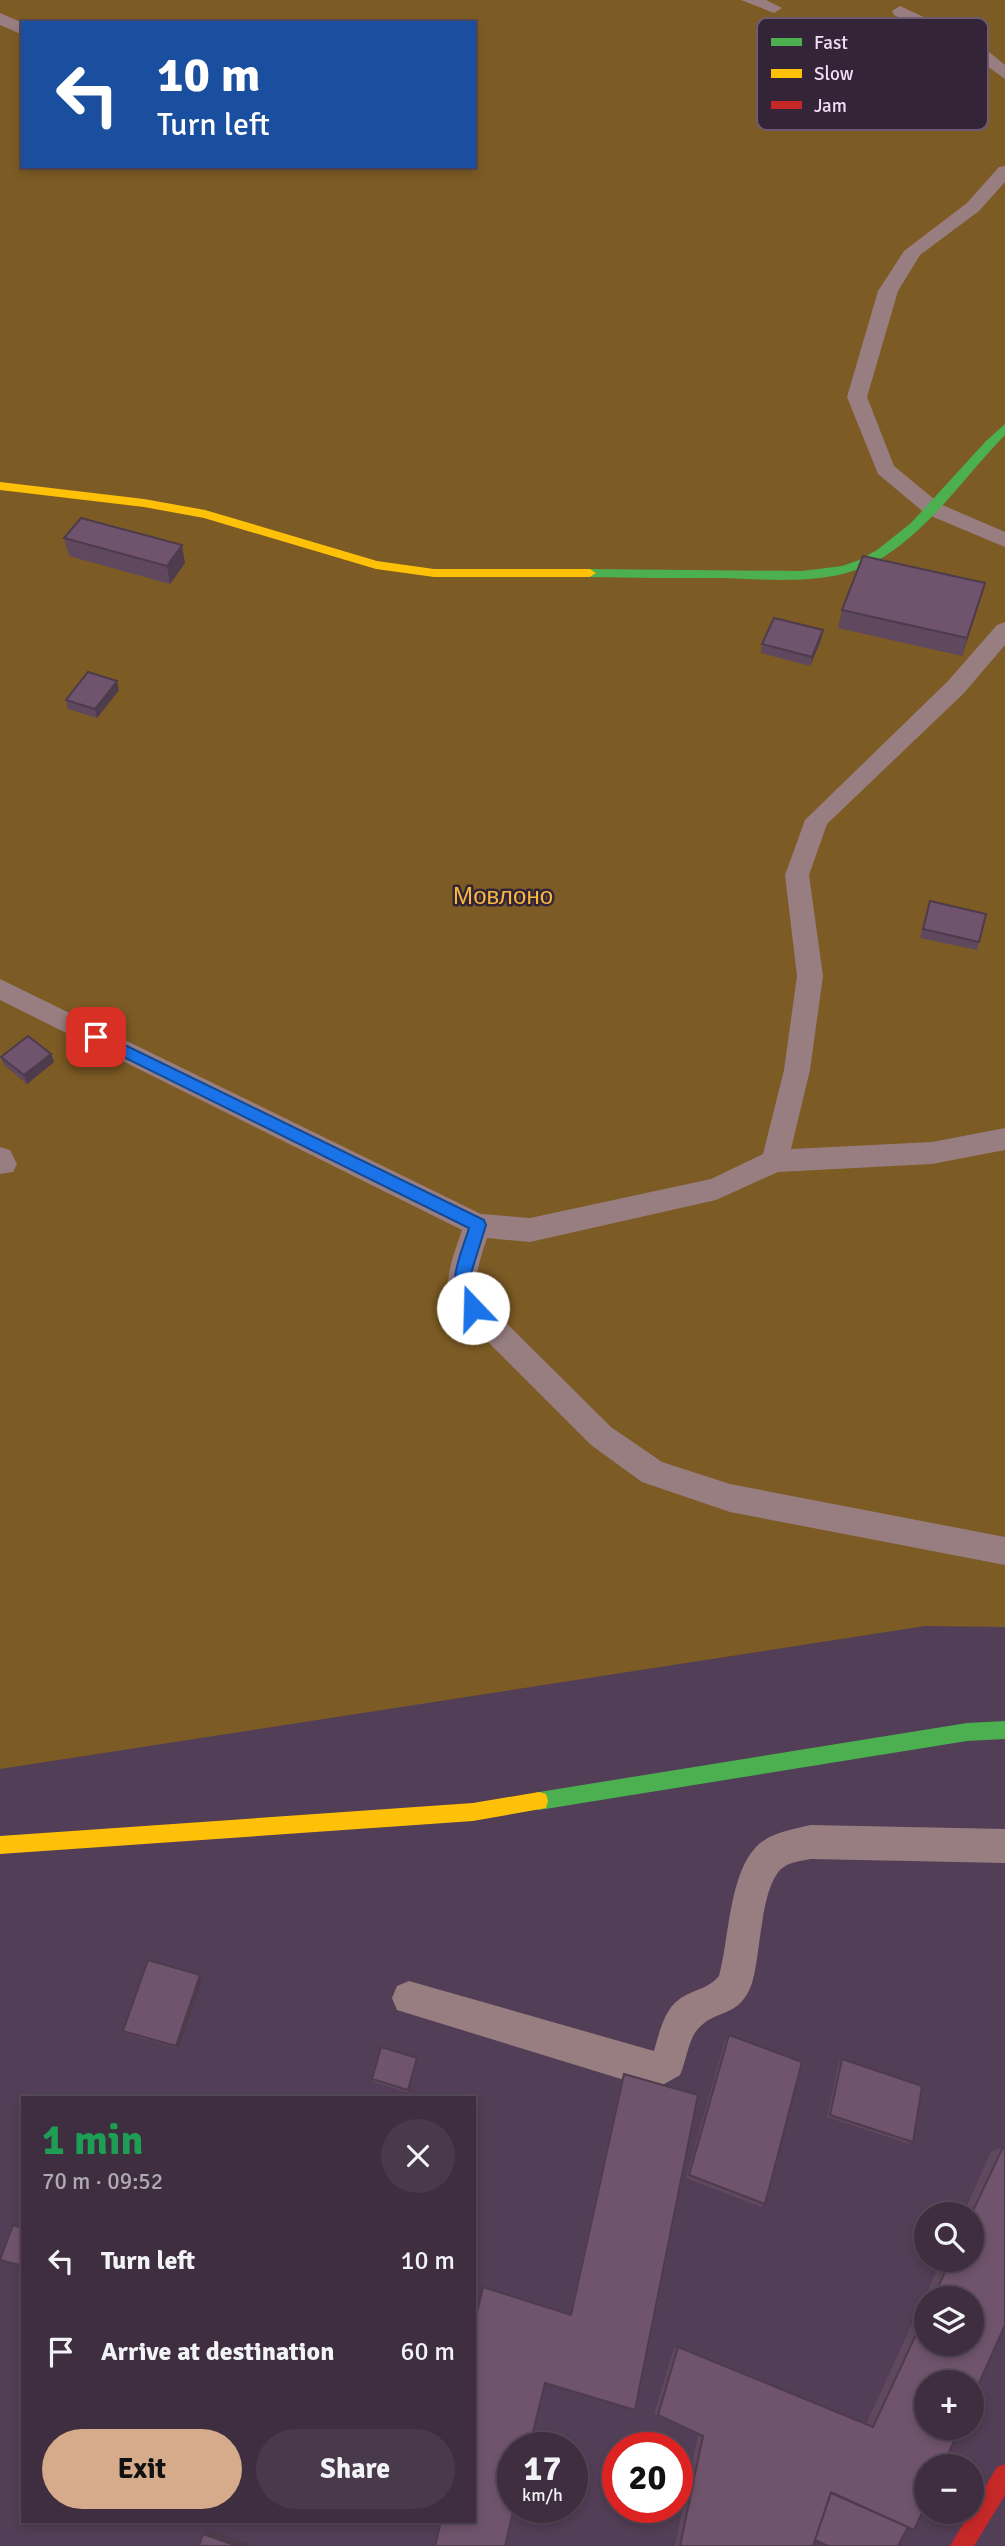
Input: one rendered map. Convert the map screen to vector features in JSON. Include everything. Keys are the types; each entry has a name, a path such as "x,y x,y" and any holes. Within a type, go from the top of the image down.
{"street":[{"path":"0,486 144,503 205,514 376,565 435,573 735,576 809,574 848,568 880,554 933,509 969,463 1005,428"},
{"path":"0,1845 473,1812 926,1739 1005,1730"},
{"path":"961,2546 1005,2475"}],"lane":[{"path":"749,0 774,8"},
{"path":"900,11 914,18"},
{"path":"0,18 21,29"},
{"path":"988,60 1005,75"},
{"path":"1005,171 973,207 913,251 888,291 857,397 885,469 933,509 1005,540"},
{"path":"775,1161 797,1070 810,976 797,875 817,820 956,687 1005,630"},
{"path":"0,989 478,1225 530,1230 716,1189 775,1161 932,1153 1005,1139"},
{"path":"478,1225 462,1276 463,1298 601,1436 653,1472 730,1498 1005,1551"},
{"path":"409,1998 644,2068 659,2068 668,2063 677,2031 686,2015 726,1997 734,1985 756,1885 764,1863 786,1847 811,1842 1005,1846"}],"green space":[{"name":"Мовлоно","path":"0,0 1005,0 1005,1627 925,1626 0,1769"}],"building":[{"path":"81,518 182,545 167,566 64,538"},
{"path":"863,556 985,583 967,638 842,610"},
{"path":"774,618 823,630 812,657 762,644"},
{"path":"88,672 117,681 95,709 66,700"},
{"path":"930,901 986,914 979,942 923,929"},
{"path":"28,1036 51,1054 24,1075 1,1057"},
{"path":"148,1960 200,1975 176,2046 123,2031"},
{"path":"729,2035 802,2062 765,2204 689,2175"},
{"path":"381,2047 417,2058 408,2090 372,2079"},
{"path":"842,2059 922,2086 913,2142 830,2115"},
{"path":"624,2074 698,2095 635,2410 545,2383 533,2432 497,2432 497,2523 510,2523 505,2546 435,2546 441,2523 476,2523 476,2317 483,2287 571,2315"},
{"path":"1003,2147 1005,2325 984,2372 914,2370 914,2440 954,2440 948,2454 914,2454 914,2524 917,2524 914,2530 831,2492 813,2546 680,2546 685,2523 693,2523 693,2484 703,2436 658,2415 678,2347 873,2427 914,2339 914,2356 984,2356 984,2286 939,2286 945,2272 984,2272 984,2202 977,2202"},
{"path":"13,2225 21,2227 21,2265 0,2260"},
{"path":"831,2493 908,2527 898,2546 828,2546 815,2540"},
{"path":"203,2534 237,2546 199,2546"}],"traffic: fast":[{"path":"590,573 781,576 823,573 863,563 899,540 931,510 1005,428"},
{"path":"539,1801 967,1732 1005,1730"}],"traffic: slow":[{"path":"0,486 144,503 205,514 376,565 434,573 590,573"},
{"path":"0,1845 473,1812 539,1801"}],"traffic: jam":[{"path":"961,2546 1005,2475"}],"route":[{"path":"96,1037 478,1225 460,1283 463,1298 473,1308"}]}
